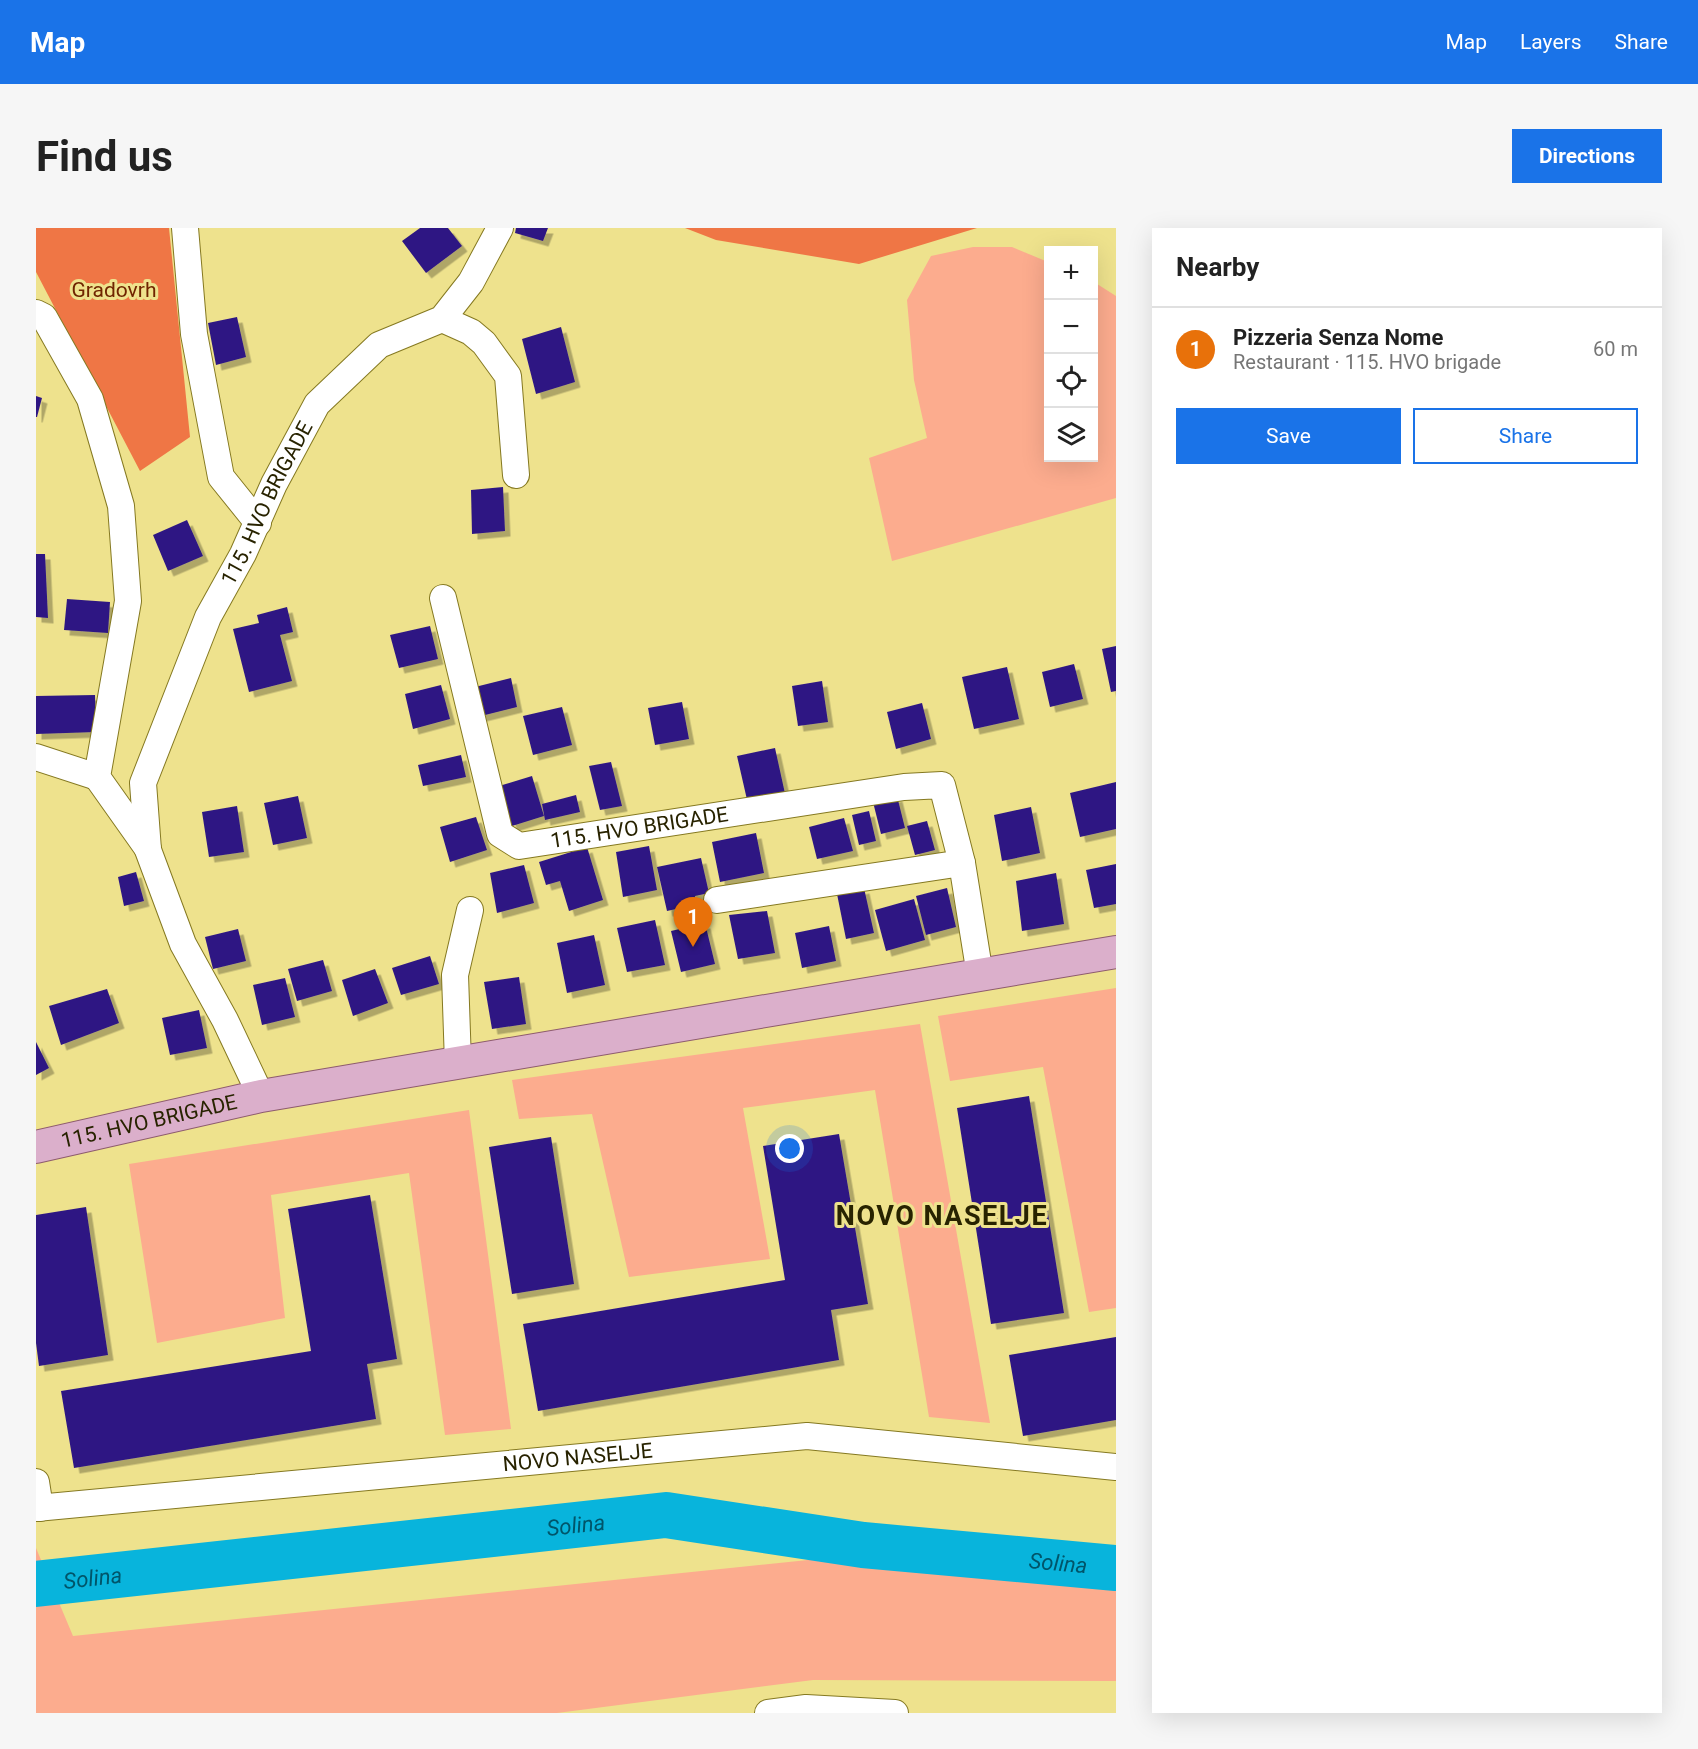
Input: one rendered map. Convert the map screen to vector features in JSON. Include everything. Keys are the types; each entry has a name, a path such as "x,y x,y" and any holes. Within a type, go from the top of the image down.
{"main road":[{"name":"115. HVO BRIGADE","path":"36,1147 261,1096 1116,952"}],"street":[{"path":"185,228 194,334 221,477 258,523"},
{"name":"115. HVO BRIGADE","path":"148,850 143,783 208,616 258,523 274,484 317,404 379,345 442,319 471,282 500,228"},
{"path":"36,314 44,317 90,399 121,506 128,601 97,777 36,758"},
{"path":"442,319 477,338 508,376 516,475"},
{"name":"115. HVO BRIGADE","path":"443,598 500,834 519,846 904,787 942,785 962,863 980,975"},
{"name":"115. HVO BRIGADE","path":"97,777 148,850 183,944 225,1020 261,1096"},
{"path":"717,900 962,863"},
{"path":"458,1063 454,975 470,910"},
{"name":"NOVO NASELJE","path":"36,1482 38,1508 807,1436 1116,1467"},
{"path":"768,1713 806,1708 895,1713"}],"shaded area":[{"path":"973,247 1012,247 1044,260 1044,462 1098,462 1098,285 1116,296 1116,498 892,561 869,458 927,438 914,380 907,300 931,256"},
{"path":"1116,988 1116,1308 1089,1312 1043,1067 950,1081 938,1016"},
{"path":"920,1024 990,1423 929,1417 875,1090 743,1108 770,1259 629,1277 592,1114 519,1119 512,1080"},
{"path":"469,1110 511,1429 445,1435 409,1173 271,1195 285,1318 157,1343 129,1164"},
{"path":"36,1548 73,1636 866,1554 1116,1578 1116,1681 813,1680 557,1713 36,1713"}],"green space":[{"name":"Gradovrh","path":"36,228 169,228 190,437 140,471 36,272"},
{"path":"685,228 977,228 859,264 716,240"}],"building":[{"path":"420,228 448,228 462,246 426,273 402,241"},
{"path":"516,228 548,228 543,241 515,233"},
{"path":"237,317 246,357 216,365 208,323"},
{"path":"561,327 575,382 536,394 522,339"},
{"path":"36,396 42,398 37,417 36,417"},
{"path":"503,487 505,531 472,534 471,490"},
{"path":"187,520 203,556 168,571 153,535"},
{"path":"36,554 45,554 48,618 36,617"},
{"path":"67,599 110,602 108,633 64,630"},
{"path":"287,607 293,632 280,635 292,681 249,692 233,629 259,623 257,615"},
{"path":"430,626 438,659 399,668 390,635"},
{"path":"1116,646 1116,691 1111,692 1102,649"},
{"path":"1074,664 1083,699 1050,707 1042,672"},
{"path":"1007,667 1019,719 974,729 962,677"},
{"path":"511,678 517,707 481,716 475,687"},
{"path":"822,681 828,722 798,726 792,686"},
{"path":"441,685 450,719 413,729 405,694"},
{"path":"95,695 96,732 36,734 36,696"},
{"path":"682,702 689,739 655,745 648,708"},
{"path":"922,703 931,739 896,749 887,712"},
{"path":"562,707 572,745 533,755 523,716"},
{"path":"775,748 786,798 748,804 737,756"},
{"path":"461,755 466,777 423,786 418,765"},
{"path":"611,762 622,806 600,810 589,766"},
{"path":"532,776 544,816 512,826 499,786"},
{"path":"1116,782 1116,829 1080,837 1070,793"},
{"path":"576,795 580,812 545,820 542,804"},
{"path":"298,796 307,838 273,845 264,803"},
{"path":"897,796 905,828 881,834 873,802"},
{"path":"237,806 244,852 209,857 202,812"},
{"path":"1031,807 1040,853 1002,861 994,815"},
{"path":"869,811 876,841 859,845 852,815"},
{"path":"476,817 487,850 450,862 440,827"},
{"path":"844,818 853,851 817,859 809,827"},
{"path":"927,821 935,850 915,855 907,826"},
{"path":"756,833 764,873 720,882 712,842"},
{"path":"649,846 657,890 623,897 616,852"},
{"path":"587,847 603,900 569,911 560,881 546,885 539,862"},
{"path":"701,858 709,893 695,896 694,905 667,911 657,867"},
{"path":"1116,864 1116,904 1094,908 1086,870"},
{"path":"524,865 534,903 497,913 490,873"},
{"path":"136,872 144,901 124,906 118,877"},
{"path":"1056,873 1064,924 1022,931 1016,881"},
{"path":"864,888 874,933 846,939 837,894"},
{"path":"947,888 956,927 926,935 916,896"},
{"path":"914,899 925,940 886,951 875,910"},
{"path":"767,911 775,953 738,959 729,915"},
{"path":"655,920 665,965 627,972 617,928"},
{"path":"705,923 715,964 681,972 671,931"},
{"path":"829,926 836,961 802,968 795,933"},
{"path":"238,929 246,961 213,969 205,937"},
{"path":"594,935 605,985 567,993 557,943"},
{"path":"430,956 439,984 401,995 392,968"},
{"path":"323,960 332,991 297,1001 288,969"},
{"path":"375,969 388,1003 353,1016 342,980"},
{"path":"519,977 526,1024 492,1029 484,982"},
{"path":"285,978 295,1017 262,1025 253,985"},
{"path":"107,989 119,1023 61,1045 49,1006"},
{"path":"199,1010 207,1048 170,1055 162,1018"},
{"path":"36,1042 49,1068 36,1075"},
{"path":"1029,1096 1064,1313 991,1324 957,1108"},
{"path":"839,1134 868,1304 831,1310 839,1360 538,1411 523,1324 785,1280 763,1146"},
{"path":"551,1137 574,1284 512,1294 489,1147"},
{"path":"370,1195 397,1359 367,1364 376,1419 74,1468 61,1391 311,1351 288,1209"},
{"path":"86,1207 108,1355 39,1366 36,1343 36,1215"},
{"path":"1116,1337 1116,1420 1023,1436 1009,1355"}],"waterway":[{"name":"Solina","path":"36,1584 666,1515 863,1545 1116,1568"}],"place":[{"name":"Pizzeria Senza Nome","path":"693,947"}],"district":[{"name":"NOVO NASELJE","path":"942,1216"}]}
